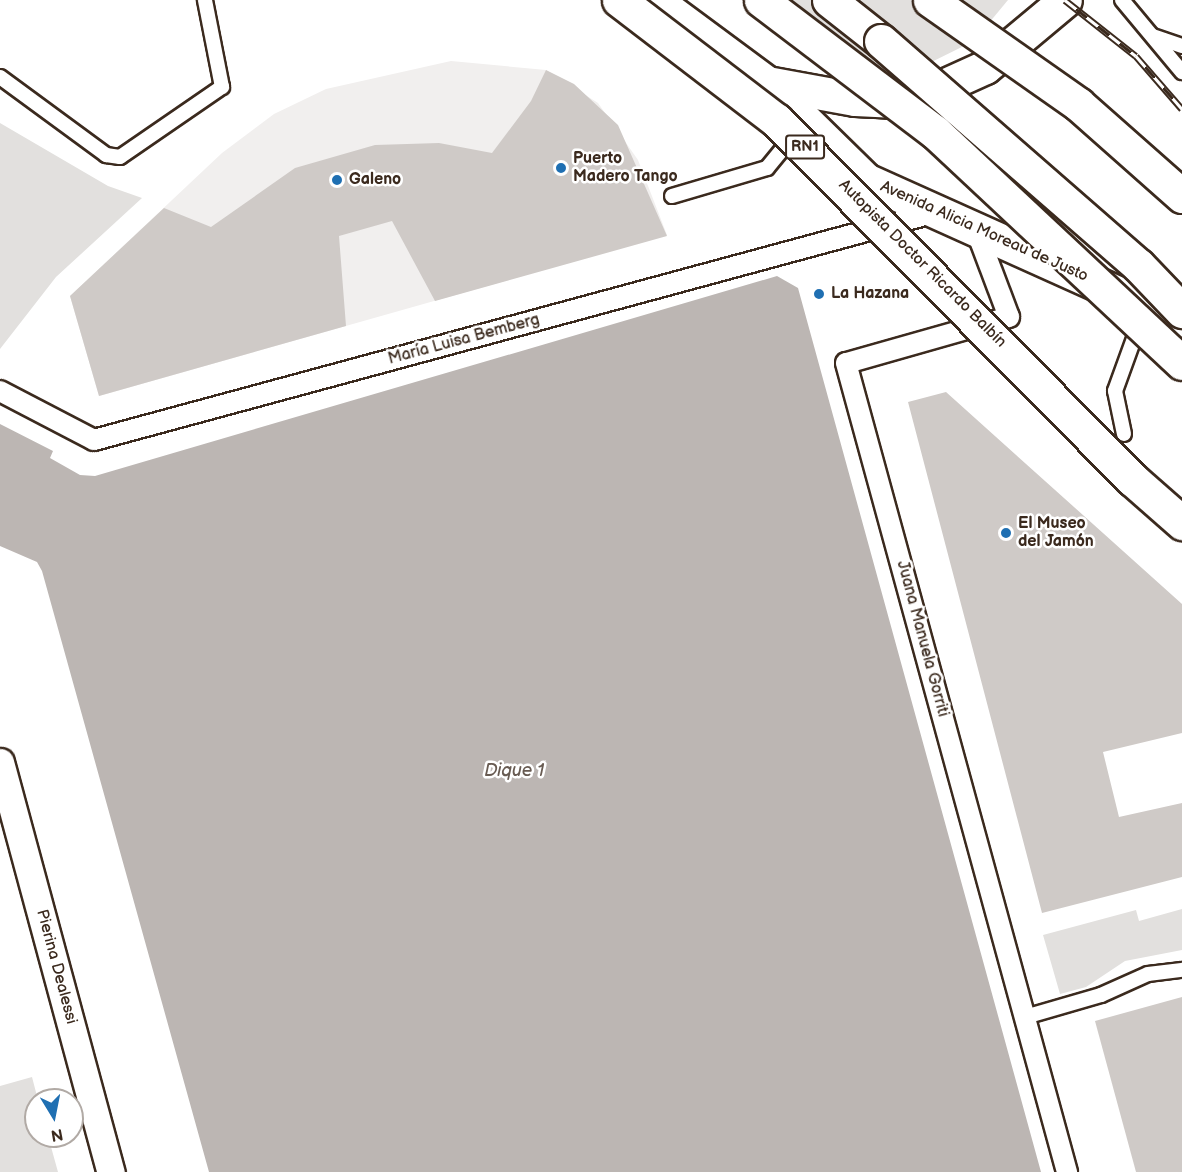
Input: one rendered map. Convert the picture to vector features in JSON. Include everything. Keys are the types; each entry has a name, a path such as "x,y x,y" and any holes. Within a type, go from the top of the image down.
{"main road":[{"name":"Autopista Doctor Ricardo Balbín","path":"619,0 776,120 1132,479 1182,522"},
{"name":"Avenida Alicia Moreau de Justo","path":"655,0 767,83 804,123 866,180 975,227 1147,310 1182,339"},
{"path":"761,0 935,132 1182,363"},
{"path":"829,0 1138,264 1182,311"},
{"path":"930,0 1078,104 1182,196"},
{"path":"767,83 829,97 891,101 930,92 984,67 1065,0"}],"street":[{"name":"María Luisa Bemberg","path":"0,391 94,440 937,212"},
{"name":"Juana Manuela Gorriti","path":"975,227 1009,317 846,363 1067,1172"},
{"name":"Pierina Dealessi","path":"0,762 111,1172"}],"lane":[{"path":"0,77 106,155 131,153 214,95 225,79 205,0"},
{"path":"1122,0 1182,72"},
{"path":"1151,35 1182,46"},
{"path":"672,196 767,168 804,123"},
{"path":"1124,434 1115,391 1131,337 1147,310"},
{"path":"1025,1017 1101,995 1148,974 1182,970"}],"shaded area":[{"path":"745,0 1008,0 974,41 893,81"},
{"path":"451,61 546,70 598,103 638,160 667,235 99,396 70,296 222,153 274,114 326,89"},
{"path":"0,123 108,186 142,198 56,277 0,349"},
{"path":"1182,909 1182,950 1125,961 1086,987 1060,994 1043,935 1136,910 1139,921"},
{"path":"32,1077 35,1088 24,1088 24,1148 51,1148 58,1172 0,1172 0,1086"}],"water":[{"name":"Dique 1","path":"777,276 798,288 1041,1172 209,1172 42,571 37,562 0,546 0,424 53,451 50,458 80,475 95,476"}],"building":[{"path":"546,70 574,84 618,125 667,236 435,301 392,221 339,236 346,326 99,396 70,296 164,208 211,227 295,168 375,145 439,143 492,153 531,101"},
{"path":"946,392 1182,604 1182,733 1103,752 1119,817 1182,803 1182,877 1042,913 908,402"},
{"path":"1182,997 1182,1172 1136,1172 1095,1021"}],"railway":[{"path":"1065,0 1136,56 1182,109"}],"place":[{"name":"Puerto Madero Tango","path":"561,168"},
{"name":"Galeno","path":"337,180"},
{"name":"La Hazana","path":"819,294"},
{"name":"El Museo del Jamón","path":"1006,533"}]}
